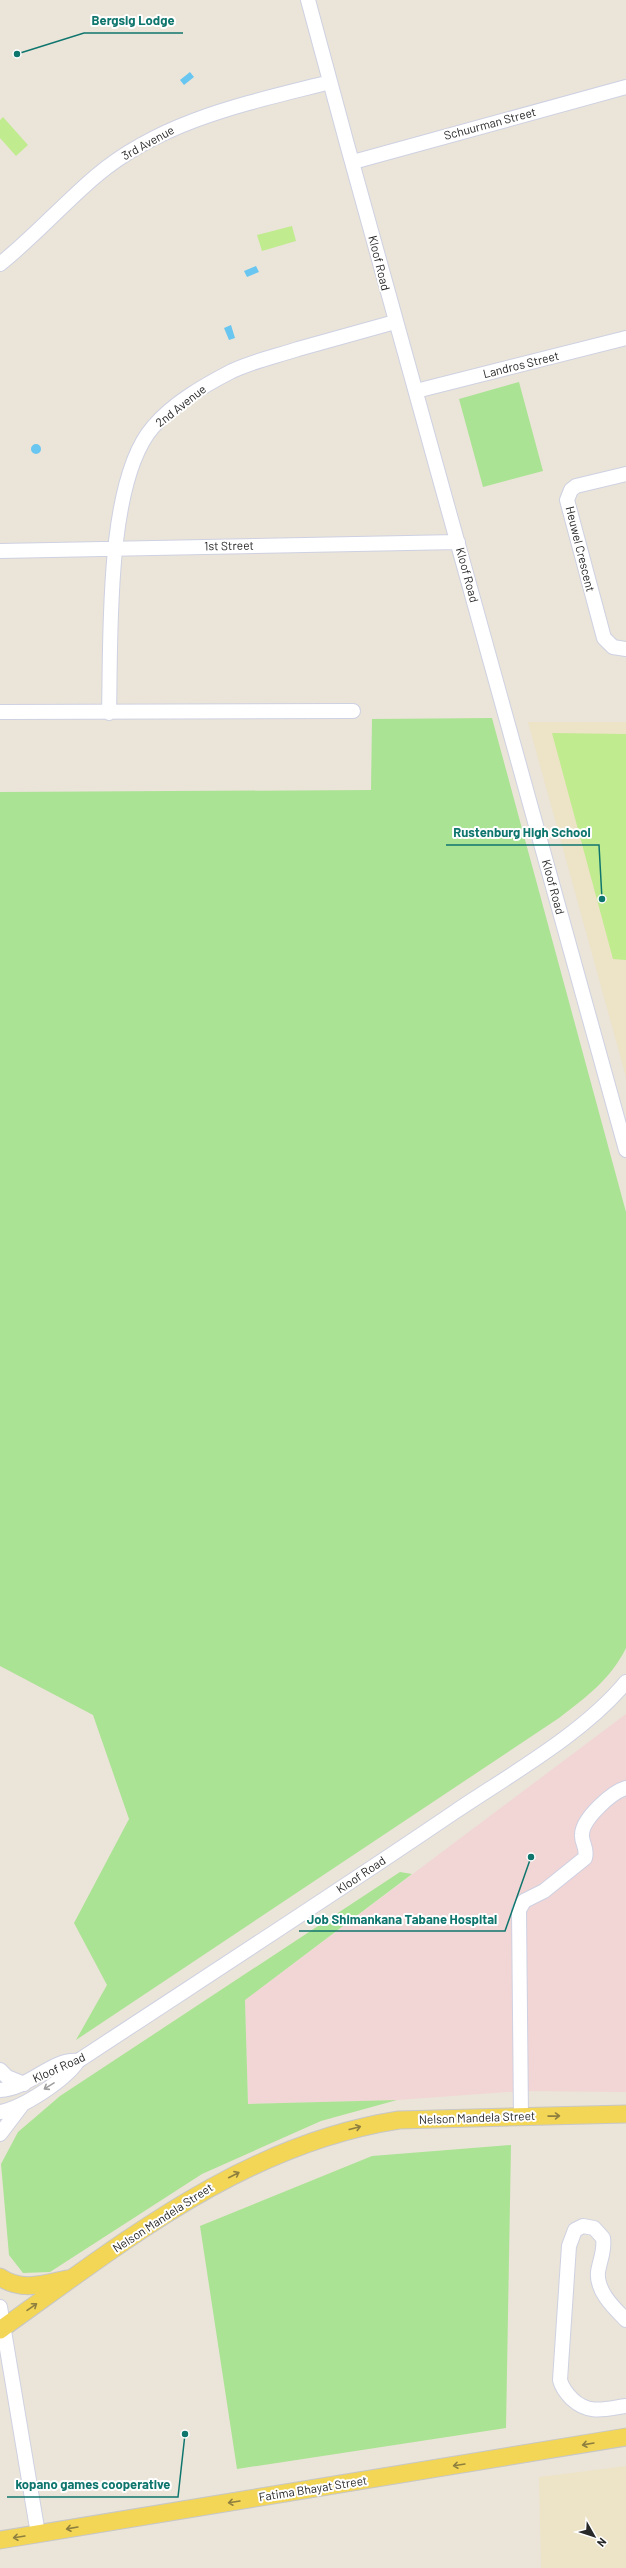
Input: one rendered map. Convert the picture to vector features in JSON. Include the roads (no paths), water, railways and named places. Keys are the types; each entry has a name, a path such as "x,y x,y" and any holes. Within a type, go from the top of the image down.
{"main road":[{"name":"Nelson Mandela Street","path":"2,2328 197,2194 250,2166 321,2138 366,2125 399,2120 626,2114"},
{"path":"0,2278 19,2285 33,2286 75,2277"},
{"name":"Fatima Bhayat Street","path":"0,2540 626,2437"}],"street":[{"name":"Kloof Road","path":"308,0 353,162 394,322 416,391 626,1150"},
{"name":"3rd Avenue","path":"0,264 42,228 96,176 119,158 173,128 237,106 330,82"},
{"name":"Schuurman Street","path":"353,162 626,86"},
{"name":"2nd Avenue","path":"108,713 112,590 116,549 125,489 133,460 153,427 166,414 207,385 233,371 268,358 394,322"},
{"name":"Landros Street","path":"416,391 626,338"},
{"name":"Heuwel Crescent","path":"626,474 576,486 571,490 567,500 604,638 613,647 626,649"},
{"name":"1st Street","path":"0,551 458,542"},
{"path":"0,712 108,713 353,711"},
{"name":"Kloof Road","path":"1,2091 24,2084 64,2063 78,2061 360,1876 570,1733 606,1704 626,1682"},
{"path":"521,2117 519,1910 524,1901 544,1891 585,1858 586,1848 582,1834 585,1824 601,1805 613,1794 626,1788"},
{"path":"0,2112 25,2102 68,2074 78,2061"},
{"path":"0,2070 12,2080 24,2084"},
{"path":"0,2134 25,2102"},
{"path":"626,2320 611,2304 599,2281 598,2273 605,2246 603,2238 594,2228 583,2226 575,2230 569,2246 560,2380 562,2387 575,2401 587,2409 594,2410 626,2406"},
{"path":"0,2307 2,2328 38,2534"}],"water":[{"path":"190,72 194,77 184,85 180,80"},
{"path":"256,266 259,272 247,277 244,271"},
{"path":"231,325 235,338 229,340 224,328"},
{"path":"34,444 38,444 41,449 38,454 34,454 31,451 31,447"}],"place":[{"name":"Bergsig Lodge","path":"17,54"},
{"name":"Rustenburg High School","path":"602,899"},
{"name":"Job Shimankana Tabane Hospital","path":"531,1857"},
{"name":"kopano games cooperative","path":"185,2434"}]}
